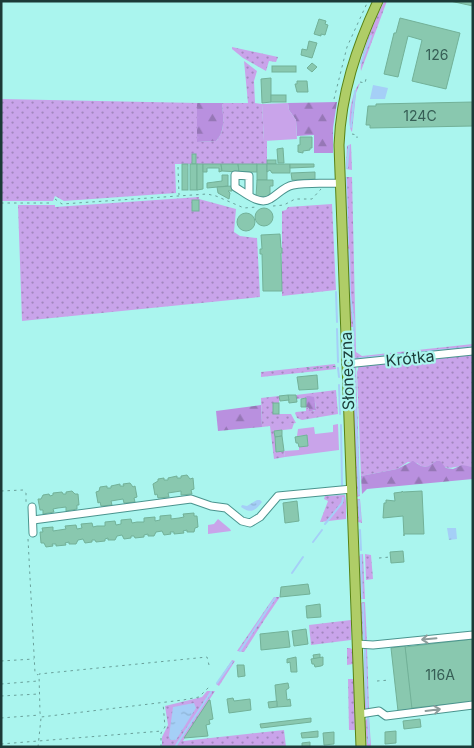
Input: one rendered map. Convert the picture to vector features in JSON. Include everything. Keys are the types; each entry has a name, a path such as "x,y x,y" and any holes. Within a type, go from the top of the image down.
{"main road":[{"name":"Słoneczna","path":"361,747 352,489 344,365 339,145 344,100 357,48 378,1"}],"street":[{"path":"249,195 258,200 268,200 287,187 294,185 340,183"},
{"name":"Krótka","path":"344,365 473,351"},
{"path":"33,520 191,499 198,500 208,506 226,508 242,521 250,522 260,517 278,496 352,489"},
{"path":"29,505 33,520 31,532"},
{"path":"357,644 373,645 473,635"},
{"path":"360,714 380,711 386,716 473,705"}],"path":[{"path":"334,99 348,47 368,1"},
{"path":"360,82 365,83 366,79"},
{"path":"352,134 357,135 357,138"},
{"path":"178,167 179,196"},
{"path":"268,206 284,205 295,199 312,199 324,184"},
{"path":"55,199 62,204 207,194 244,208 260,207"},
{"path":"1,204 51,203"},
{"path":"307,369 344,365"},
{"path":"1,491 23,490 26,493 29,505"},
{"path":"31,532 34,659 35,673 39,676 41,716 38,747"},
{"path":"379,558 390,557"},
{"path":"39,676 39,674 207,657 209,665"},
{"path":"1,661 34,659"},
{"path":"377,681 390,680"},
{"path":"1,684 39,681"},
{"path":"1,718 41,716 163,703 199,697 210,685"},
{"path":"1,696 39,694"},
{"path":"161,747 162,731 165,727 163,703"},
{"path":"1,744 162,731"}],"shaded area":[{"path":"385,1 387,1 361,71 362,57 369,36"},
{"path":"232,47 278,57 276,62 269,61 266,71 243,58"},
{"path":"244,61 257,71 254,81 255,103 262,104 264,141 267,141 267,164 175,164 176,193 64,201 55,196 53,201 1,201 1,99 197,103 197,142 216,141 223,128 222,103 248,103"},
{"path":"360,83 356,93 352,132 350,128 351,107 355,92"},
{"path":"288,103 289,110 296,120 297,139 264,141 262,104"},
{"path":"351,144 352,170 346,169 347,146"},
{"path":"346,177 352,177 356,352 362,356 473,344 473,349 352,360 350,333 354,333 354,327 350,327"},
{"path":"199,197 199,199 236,209 234,232 240,236 257,238 260,297 22,321 18,205 55,205 55,207"},
{"path":"332,204 336,290 282,296 282,211 288,207"},
{"path":"473,354 473,467 447,468 436,461 427,467 408,462 397,469 361,476 357,372 359,366"},
{"path":"335,364 336,369 261,377 261,372"},
{"path":"356,366 360,496 356,497 351,371 352,367"},
{"path":"336,390 338,414 302,420 297,418 295,413 306,411 306,407 314,411 316,409 315,402 306,398 296,399 296,395"},
{"path":"279,396 279,403 273,403 273,414 291,414 296,423 274,426 276,452 284,451 285,457 274,459 270,426 262,427 261,398"},
{"path":"294,423 292,429 274,431 274,425"},
{"path":"338,424 339,450 285,457 284,451 299,450 299,447 308,446 307,435 297,436 298,429 314,427 315,434 333,432 333,425"},
{"path":"345,495 346,519 320,522 328,501 324,499 325,496"},
{"path":"356,499 360,499 362,523 358,522"},
{"path":"218,519 231,531 208,534 208,525 214,524"},
{"path":"363,554 365,599 361,599 359,557"},
{"path":"365,554 371,555 373,579 366,580"},
{"path":"274,597 280,597 244,652 237,651"},
{"path":"365,602 367,642 362,634 360,624 360,603"},
{"path":"351,620 351,640 311,645 309,625"},
{"path":"347,648 353,650 353,664 347,665"},
{"path":"364,649 367,649 369,709 365,709"},
{"path":"232,660 235,661 219,686 216,684"},
{"path":"348,679 354,679 356,730 349,730"},
{"path":"207,691 215,691 183,741 284,730 286,747 162,747 162,737 168,725 165,706 202,697"},
{"path":"369,716 371,746 367,746 365,721"}],"green space":[{"path":"337,102 333,128 333,153 314,153 314,135 297,136 296,120 289,110 288,103"},
{"path":"197,103 222,103 223,128 216,141 197,142"},
{"path":"305,397 314,397 316,410 309,411 309,408 306,407"},
{"path":"261,405 262,427 218,431 216,411"},
{"path":"413,461 427,467 436,461 440,461 446,468 453,469 462,465 473,467 473,479 367,489 362,494 361,476 397,469"}],"water":[{"path":"373,85 388,88 385,99 370,99"},
{"path":"257,500 262,502 253,510 250,511 241,507 242,505 247,506"},
{"path":"447,528 456,528 457,539 449,540"},
{"path":"194,703 196,708 176,740 170,740 173,707"}],"building":[{"path":"450,1 473,1 473,6"},
{"path":"400,18 460,33 446,89 412,81 422,40 408,36 398,77 384,74 394,33 396,33"},
{"path":"319,19 326,21 325,24 328,25 325,35 321,34 321,36 314,34"},
{"path":"309,41 317,43 312,58 301,55 302,49 307,50"},
{"path":"312,63 317,67 312,72 307,68"},
{"path":"272,66 296,66 296,72 272,72"},
{"path":"271,78 271,102 262,103 261,79"},
{"path":"297,81 307,81 308,92 297,92 295,84 297,84"},
{"path":"271,95 286,95 286,102 271,102"},
{"path":"473,102 473,126 370,128 370,125 366,125 368,106 376,106 376,104"},
{"path":"300,137 312,137 312,148 310,150 303,151 303,153 298,152"},
{"path":"283,148 284,163 278,163 277,149"},
{"path":"192,154 196,154 196,164 192,164"},
{"path":"267,160 276,160 276,164 267,164"},
{"path":"182,164 188,164 188,190 182,190"},
{"path":"190,164 197,164 197,190 190,190"},
{"path":"197,164 203,164 203,189 197,190"},
{"path":"203,164 221,164 222,171 219,172 219,168 207,168 207,172 203,172"},
{"path":"221,164 238,164 239,172 222,171"},
{"path":"238,164 257,164 257,172 239,172"},
{"path":"257,164 267,164 267,180 257,180"},
{"path":"267,164 290,164 290,173 272,173 270,170 267,172"},
{"path":"290,164 314,164 314,167 290,168"},
{"path":"315,172 315,179 292,180 291,173"},
{"path":"222,175 228,175 228,186 207,188 207,183 222,181"},
{"path":"257,180 273,180 273,186 270,186 270,197 256,197"},
{"path":"232,186 232,191 228,191 230,193 229,199 218,193 217,187"},
{"path":"192,200 199,200 199,211 192,211"},
{"path":"264,208 270,211 273,217 270,223 264,226 258,223 255,217 258,211"},
{"path":"246,213 252,216 255,222 252,228 246,231 240,228 237,222 240,216"},
{"path":"280,234 282,248 282,291 263,291 262,254 260,254 260,249 262,249 261,235"},
{"path":"317,375 318,389 299,390 297,377"},
{"path":"288,395 296,395 297,402 289,403"},
{"path":"288,395 289,400 280,401 279,396"},
{"path":"306,398 306,407 301,407 301,399"},
{"path":"273,403 279,403 279,414 273,414"},
{"path":"282,430 282,436 275,437 274,431"},
{"path":"307,435 308,446 299,447 295,437"},
{"path":"282,436 284,451 276,452 275,437"},
{"path":"187,475 190,479 193,478 194,489 191,490 192,494 181,495 181,491 168,493 169,497 158,498 157,494 155,495 153,484 158,479 164,478 164,480 168,480 168,478 177,476 177,478 181,478 181,476"},
{"path":"130,483 133,487 135,486 137,497 134,498 135,502 124,503 123,499 111,501 112,505 101,506 100,502 98,503 96,492 99,491 100,487 107,486 107,488 111,488 111,486 120,484 120,486 124,486 123,484"},
{"path":"72,491 78,494 79,505 77,505 77,509 66,511 66,507 58,508 53,509 54,512 43,514 43,510 40,510 38,499 41,499 43,495 49,494 50,496 53,493 62,492 66,494 66,492"},
{"path":"422,491 424,534 404,534 404,536 403,516 383,518 386,500 395,501 394,493"},
{"path":"297,501 299,521 285,523 283,503"},
{"path":"194,513 194,516 197,516 198,527 195,528 194,532 187,532 187,530 183,531 184,533 174,534 174,532 170,532 171,534 164,535 162,531 156,532 154,536 148,536 148,534 144,535 144,537 135,538 131,536 131,538 124,539 122,535 117,536 115,540 108,540 108,538 105,541 96,542 92,540 92,542 85,543 83,539 78,540 76,544 69,544 69,542 65,543 66,545 56,546 56,544 52,544 53,546 46,547 44,543 41,543 40,532 43,532 42,528 53,527 53,531 66,529 65,526 76,525 77,529 82,528 81,524 92,523 93,527 105,526 105,522 115,521 116,525 121,524 121,520 131,519 132,523 144,522 144,518 155,517 155,521 160,520 160,516 171,515 171,519 184,517 183,514"},
{"path":"403,551 404,562 391,563 390,552"},
{"path":"308,584 310,594 280,597 281,587"},
{"path":"320,604 321,617 307,618 306,606"},
{"path":"306,629 308,644 294,646 292,631"},
{"path":"288,631 290,647 261,650 260,634"},
{"path":"473,639 473,702 411,708 405,647"},
{"path":"405,646 412,709 398,711 391,648"},
{"path":"320,654 320,658 314,659 313,655"},
{"path":"296,657 297,672 291,672 290,662 287,663 287,659"},
{"path":"323,657 323,665 315,667 312,664 311,659"},
{"path":"237,665 244,665 245,676 238,677"},
{"path":"288,683 289,688 286,690 287,700 290,699 291,706 277,707 275,685"},
{"path":"233,698 234,701 250,699 251,710 229,713 227,699"},
{"path":"209,700 213,719 209,720 210,724 206,725 208,736 184,738"},
{"path":"277,701 277,707 269,708 268,702"},
{"path":"311,718 311,722 261,728 260,724"},
{"path":"420,719 421,727 404,729 403,721"},
{"path":"318,731 318,737 302,738 301,733"},
{"path":"396,731 396,743 385,744 385,732"},
{"path":"334,732 334,744 324,745 323,733"},
{"path":"310,742 310,747 302,747 302,743"}],"waterway":[{"path":"361,63 371,36"},
{"path":"351,127 355,91"},
{"path":"347,168 349,146"},
{"path":"346,178 348,244"},
{"path":"349,250 350,294 354,323 353,359 473,347"},
{"path":"336,292 337,322"},
{"path":"337,329 338,362"},
{"path":"338,368 339,377"},
{"path":"354,369 359,494"},
{"path":"339,385 340,414"},
{"path":"341,425 342,485"},
{"path":"325,524 342,503 343,498"},
{"path":"359,501 360,519"},
{"path":"313,542 322,530"},
{"path":"360,530 361,550"},
{"path":"361,555 362,598"},
{"path":"292,573 303,557"},
{"path":"240,651 275,598"},
{"path":"363,604 364,639"},
{"path":"365,650 367,709"},
{"path":"217,683 232,662"},
{"path":"175,747 211,692"},
{"path":"368,717 369,743"}]}
